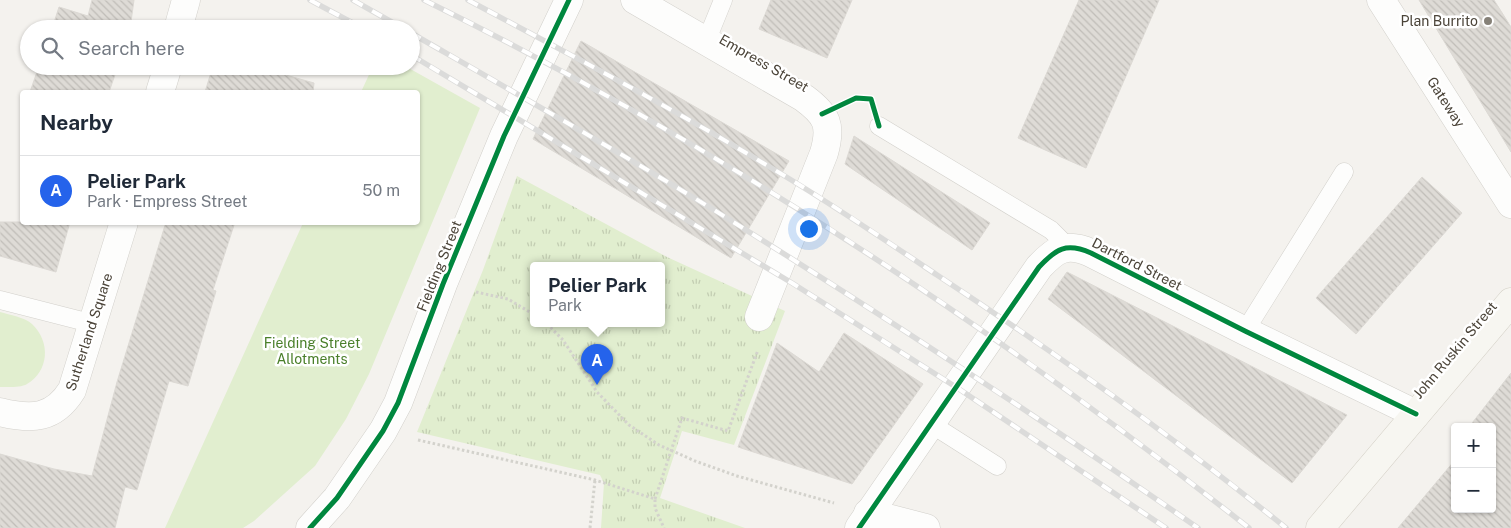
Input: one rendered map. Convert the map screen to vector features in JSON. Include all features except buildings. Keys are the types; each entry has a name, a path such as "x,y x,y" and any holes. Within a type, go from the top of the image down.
{"street":[{"path":"180,20 186,0"},
{"name":"Fielding Street","path":"310,528 337,498 383,431 398,403 443,284 504,136 569,0"},
{"name":"Empress Street","path":"635,0 804,98 822,114 827,125 828,137 824,153 760,317"},
{"name":"Gateway","path":"1381,0 1511,204"},
{"path":"161,90 165,75"},
{"name":"Sutherland Square","path":"0,412 13,415 41,415 52,413 64,404 72,390 94,324 123,225"},
{"path":"926,528 863,521 1039,267 1055,251 1068,247"},
{"name":"Dartford Street","path":"1068,247 1080,248 1091,253 1245,331 1416,414"},
{"name":"John Ruskin Street","path":"1320,528 1511,302"}],"lane":[{"path":"706,42 723,0"},
{"path":"879,126 1050,230 1068,247"},
{"path":"1245,331 1344,172"},
{"path":"0,300 94,324"},
{"path":"931,424 997,466"}],"path":[{"path":"443,284 508,299 530,312"},
{"path":"664,528 655,508 655,499 682,418 728,432 762,338 760,317"},
{"path":"550,327 563,340 597,392 629,425 671,451 863,521"},
{"path":"383,431 595,480 655,499"},
{"path":"590,528 595,480"}],"green space":[{"name":"Fielding Street Allotments","path":"420,74 480,108 369,374 346,419 315,466 254,521 243,528 165,528 302,225 420,225 420,90 362,90 369,75"},
{"path":"517,176 667,257 785,311 734,445 682,431 660,498 745,528 601,528 604,483 600,475 417,432 483,270"},
{"path":"0,312 21,318 32,324 38,331 45,347 45,356 40,372 27,384 14,387 0,387"}],"railway":[{"path":"310,0 347,20"},
{"path":"353,0 388,20"},
{"path":"424,0 534,56 641,115 747,177 850,242 1053,380 1249,528"},
{"path":"468,0 694,123 790,179 875,233 1071,366 1201,461 1286,528"},
{"path":"420,38 563,120 775,248 1019,406 1198,528"},
{"path":"420,60 792,283 959,389 1166,528"}],"cycle path":[{"path":"310,528 337,498 383,431 398,403 443,284 504,136 569,0"},
{"path":"822,114 856,98 871,99 879,126"},
{"path":"859,528 1039,267 1062,249 1075,248 1091,253 1245,331 1416,414"}],"place":[{"name":"Plan Burrito","path":"1488,21"},
{"name":"Pelier Park","path":"597,385"}]}
